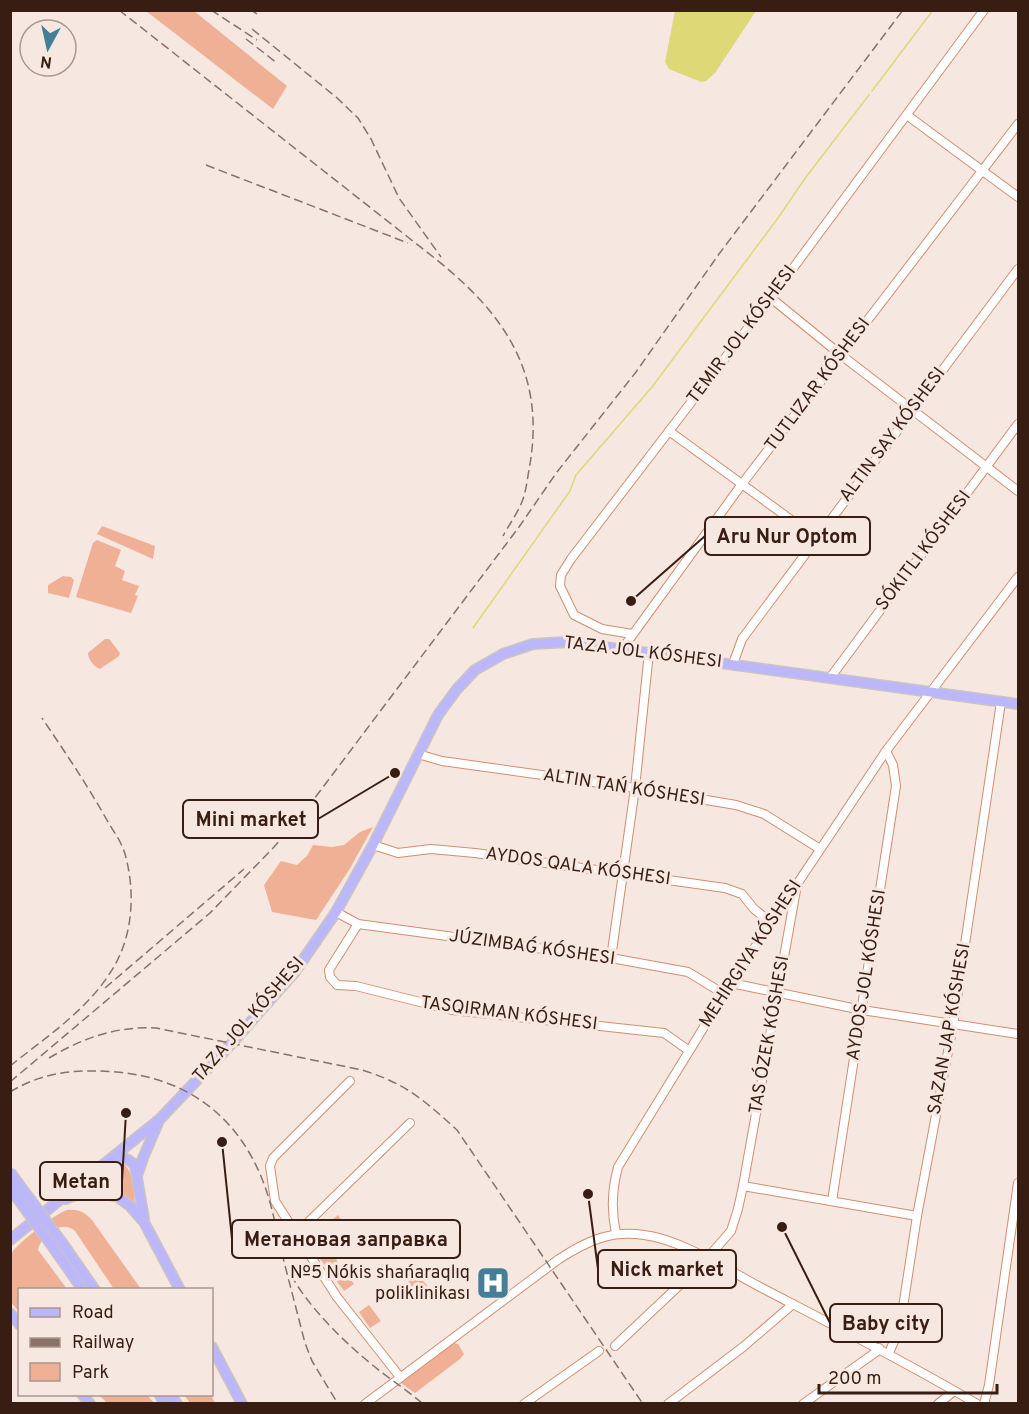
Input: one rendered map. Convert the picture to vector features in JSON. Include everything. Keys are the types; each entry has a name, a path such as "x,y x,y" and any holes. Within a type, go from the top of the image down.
{"main road":[{"name":"TAZA JOL KÓSHESI","path":"10,1240 160,1119 287,981 336,912 373,845 438,715 475,670 503,654 533,644 568,642 1018,704"},
{"path":"137,1176 160,1119"},
{"path":"144,1222 135,1166 123,1157 108,1161 102,1171 102,1182 106,1188 130,1206 144,1222 179,1288"},
{"path":"10,1172 82,1288"},
{"path":"10,1188 93,1288"},
{"path":"53,1206 71,1196 83,1193 107,1193 119,1197"},
{"path":"10,1245 20,1232"},
{"path":"213,1349 242,1404"}],"street":[{"name":"TEMIR JOL KÓSHESI","path":"632,634 602,629 574,615 560,586 561,575 908,116 984,10"},
{"path":"908,116 1018,197"},
{"path":"623,648 742,484 1018,124"},
{"path":"733,664 742,639 1018,268"},
{"path":"771,298 841,355 1018,491"},
{"name":"SÓKITLI KÓSHESI","path":"830,678 1018,424"},
{"path":"669,431 816,538"},
{"name":"MEHIRGIYA KÓSHESI","path":"616,1233 613,1218 613,1185 618,1167 688,1050 886,751 1015,587 1018,578"},
{"path":"611,958 635,788 650,652"},
{"name":"SAZAN JAP KÓSHESI","path":"889,1353 900,1327 917,1216 953,1024 1001,702"},
{"name":"AYDOS JOL KÓSHESI","path":"832,1201 896,786 893,765 886,751"},
{"path":"418,754 442,761 635,788 736,805 764,814 820,849"},
{"name":"AYDOS QALA KÓSHESI","path":"373,845 398,853 431,849 464,852 725,888 742,894 754,909 772,923"},
{"name":"TAS ÓZEK KÓSHESI","path":"615,1346 707,1259 730,1231 743,1186 796,885"},
{"name":"JÚZIMBAǴ KÓSHESI","path":"336,912 358,924 611,958 688,972 724,994"},
{"path":"358,924 329,970 330,977 337,985 356,986 452,1010 664,1033 688,1050"},
{"path":"731,984 862,1010 1018,1034"},
{"path":"350,1081 273,1158 270,1166 275,1201 337,1297 400,1377"},
{"path":"296,1234 410,1123"},
{"path":"984,1404 989,1385 1018,1184"},
{"path":"743,1186 917,1216"},
{"path":"365,1404 559,1259 592,1239 616,1233 646,1235 663,1239 707,1259 889,1353 977,1404"},
{"path":"669,1404 743,1347 793,1304"},
{"path":"803,1404 879,1348"},
{"path":"524,1404 599,1351"},
{"path":"938,1404 954,1391"}],"green space":[{"path":"146,11 194,11 287,86 273,109"},
{"path":"102,526 155,546 153,559 97,534"},
{"path":"97,540 121,550 115,566 125,571 122,580 139,586 135,595 138,596 131,613 76,597 93,543"},
{"path":"63,576 74,580 69,598 48,593 48,585"},
{"path":"105,639 109,639 120,653 100,669 89,658 88,653"},
{"path":"373,827 349,870 316,920 272,912 264,885 281,861 297,865 307,856 313,845 332,847 344,845 360,832"},
{"path":"121,1162 131,1175 135,1204 110,1185 106,1174 107,1167"},
{"path":"67,1210 75,1210 87,1215 140,1288 113,1288 75,1231 70,1228 58,1228 43,1239 38,1250 66,1288 18,1288 18,1311 11,1302 10,1255 53,1217"},
{"path":"338,1215 344,1224 323,1241 334,1256 361,1235 363,1238 336,1260 354,1284 344,1291 306,1240"},
{"path":"418,1274 429,1288 418,1296 408,1282"},
{"path":"369,1305 381,1321 370,1328 359,1312"},
{"path":"454,1343 458,1344 464,1354 415,1393 401,1383"},
{"path":"100,1396 148,1396 154,1403 107,1403"},
{"path":"185,1396 212,1396 215,1403 190,1403"}],"shaded area":[{"path":"675,10 756,11 715,73 706,81 701,82 669,69 665,62"}],"waterway":[{"path":"872,91 933,10"},
{"path":"473,628 570,491 576,475 652,387 869,95"}],"railway":[{"path":"119,10 437,260 482,302 500,325 515,348 525,374 531,401 533,431 524,496 503,536"},
{"path":"211,10 257,40"},
{"path":"251,10 257,14"},
{"path":"10,1082 210,913 274,847 305,811 519,527 557,472 636,372 719,254 903,10"},
{"path":"252,29 336,97 358,118 371,139 399,198 441,257"},
{"path":"246,39 277,63"},
{"path":"206,165 408,243"},
{"path":"10,1066 77,1012 100,987 118,960 124,946 130,915 131,884 122,846 42,718"},
{"path":"105,988 244,869"},
{"path":"49,1058 87,1039 114,1031 156,1028 362,1070 402,1087 424,1101 457,1130 643,1404"},
{"path":"10,1092 36,1080 62,1073 116,1072 142,1076 188,1092 208,1105 225,1121 240,1139 264,1184 305,1343 312,1361 338,1404"},
{"path":"291,1275 318,1313 352,1348 423,1404"}],"place":[{"name":"Aru Nur Optom","path":"631,601"},
{"name":"Mini market","path":"395,773"},
{"name":"Metan","path":"126,1113"},
{"name":"Метановая заправка","path":"222,1142"},
{"name":"Nick market","path":"588,1194"},
{"name":"Baby city","path":"782,1227"},
{"name":"№5 Nókis shańaraqlıq poliklinikası","path":"493,1283"}]}
